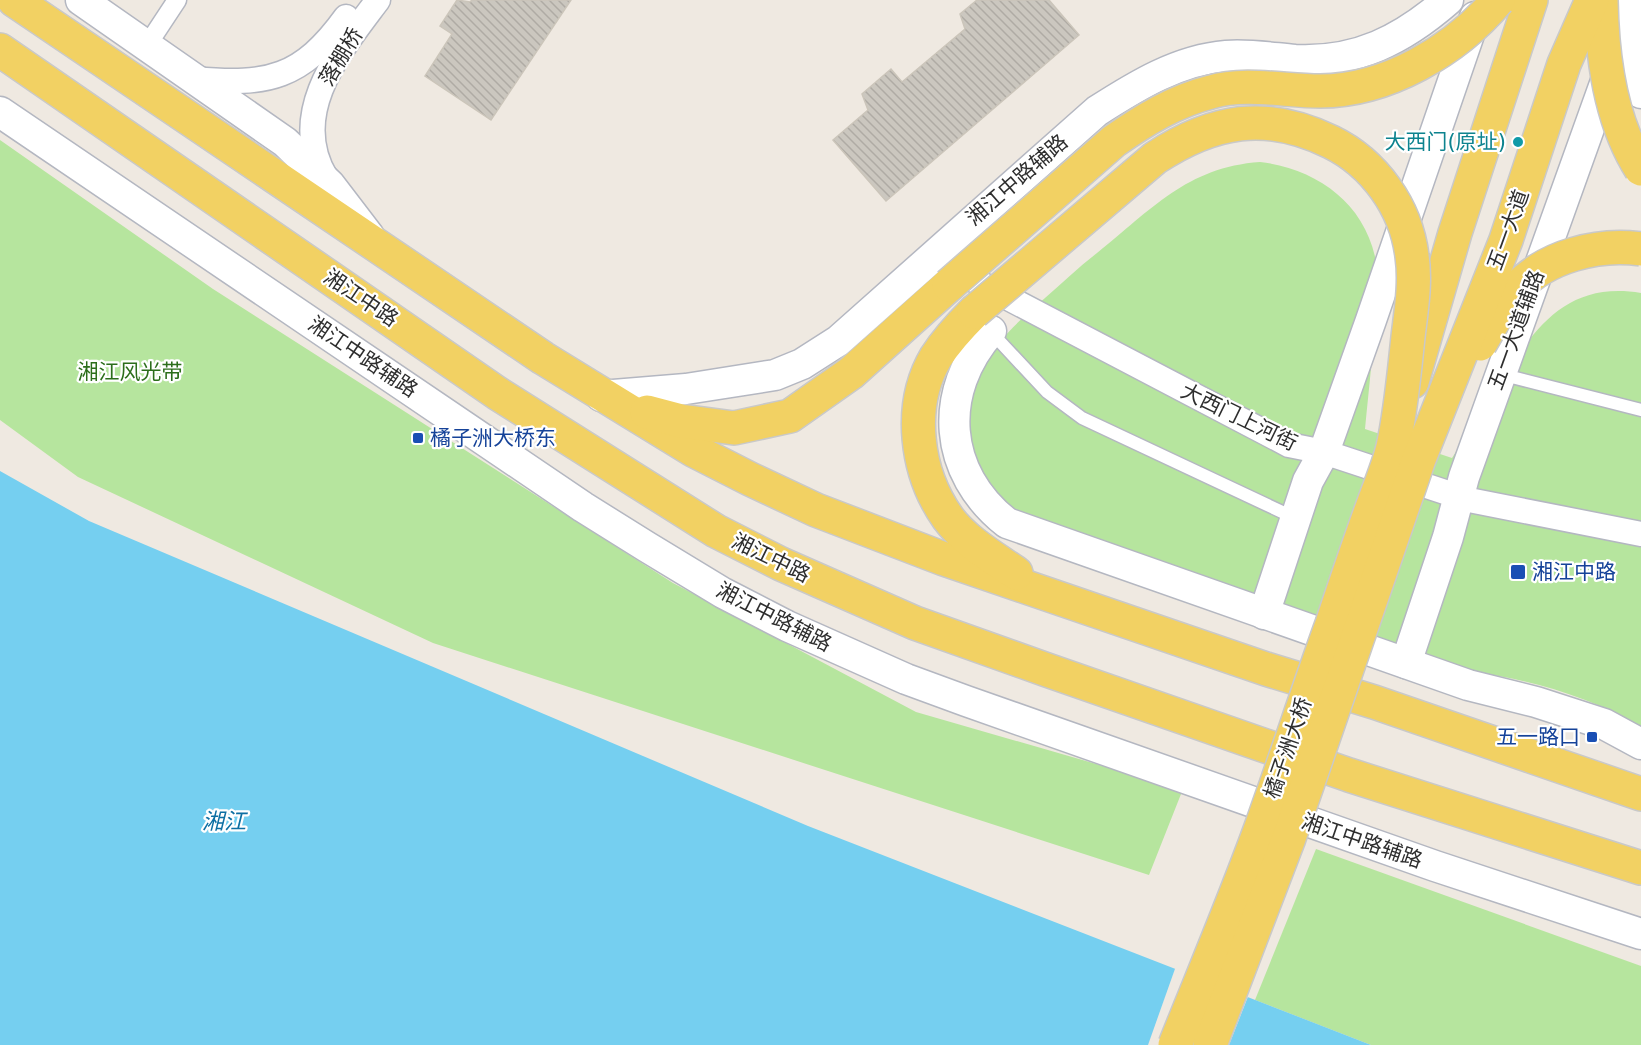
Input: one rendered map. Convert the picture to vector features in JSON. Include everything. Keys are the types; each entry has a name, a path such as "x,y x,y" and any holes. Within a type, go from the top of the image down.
{"main road":[{"path":"14,0 379,248 602,396 693,450 816,510 881,536 1044,593 1636,791"},
{"path":"602,396 648,412 734,428 790,416 851,373 1114,141 1143,121 1177,104 1213,91 1247,88 1323,91 1390,77 1422,62 1459,38 1485,16 1498,0"},
{"path":"1406,454 1455,233 1531,0"},
{"name":"五一大道","path":"1406,454 1506,240 1564,64 1592,0"},
{"path":"1601,0 1604,50 1616,110 1625,138 1641,169"},
{"name":"湘江中路","path":"0,50 497,393 716,531 772,560 915,623 1036,667 1349,775 1641,868"},
{"path":"1044,593 981,548 949,519 924,467 918,438 920,411 926,384 935,359 956,330 983,322 1155,158 1184,139 1214,128 1245,123 1275,124 1307,131 1355,157 1376,176 1392,198 1406,228 1413,257 1413,290 1404,380 1406,454"},
{"path":"1406,454 1459,378 1516,289 1540,268 1569,256 1602,249 1641,249"},
{"name":"橘子洲大桥","path":"1175,1045 1406,454"},
{"name":"橘子洲大桥","path":"1210,1045 1289,838 1406,454"}],"street":[{"path":"81,0 285,142 330,185 379,248"},
{"path":"146,47 177,0"},
{"name":"落棚桥","path":"195,79 256,81 280,75 318,52 358,0"},
{"name":"落棚桥","path":"330,185 316,162 313,147 312,122 317,100 333,63 378,0"},
{"name":"湘江中路辅路","path":"602,396 734,382 775,375 793,367 838,341 1096,111 1156,76 1191,62 1226,56 1321,59 1368,51 1400,37 1448,0"},
{"path":"1264,614 1308,481 1323,452 1481,0"},
{"path":"1634,2 1632,46 1641,93"},
{"name":"五一大道辅路","path":"1406,663 1448,537 1457,496 1634,2"},
{"name":"湘江中路辅路","path":"0,112 583,507 723,593 787,626 906,679 966,701 1435,866 1641,934"},
{"name":"大西门上河街","path":"930,257 1289,445 1323,452 1457,496 1641,534"},
{"path":"983,322 959,384 955,407 958,450 971,486 982,502 1007,523 1024,531 1483,690 1536,702 1604,724 1641,744"}],"lane":[{"path":"983,322 1047,392 1082,418 1163,459 1295,518"},
{"path":"1500,374 1641,410"}],"green space":[{"name":"湘江风光带","path":"0,140 213,289 673,583 916,712 1183,789 1149,875 433,643 78,477 0,420"},
{"path":"1260,162 1302,173 1338,194 1364,226 1372,246 1377,268 1377,282 1365,429 1452,458 1526,344 1556,312 1573,301 1593,294 1615,291 1641,293 1641,726 1581,698 1539,685 1474,672 1022,515 988,482 973,451 968,417 977,377 999,343 1013,327 1077,269 1171,193 1211,172"},
{"path":"1316,849 1641,966 1641,1045 1371,1045 1255,1000"}],"water":[{"name":"湘江","path":"0,471 89,521 808,826 1371,1045 0,1045"}],"pier":[{"path":"1176,966 1249,994 1229,1045 1148,1045"}],"building":[{"path":"457,0 470,2 472,0 571,0 491,120 425,76 452,34 440,26"},
{"path":"977,0 1049,0 1079,35 886,201 833,140 868,110 862,94 891,69 902,82 965,29 960,14"}],"place":[{"name":"大西门(原址)","path":"1518,142"},
{"name":"橘子洲大桥东","path":"418,438"},
{"name":"湘江中路","path":"1518,572"},
{"name":"五一路口","path":"1592,737"}]}
